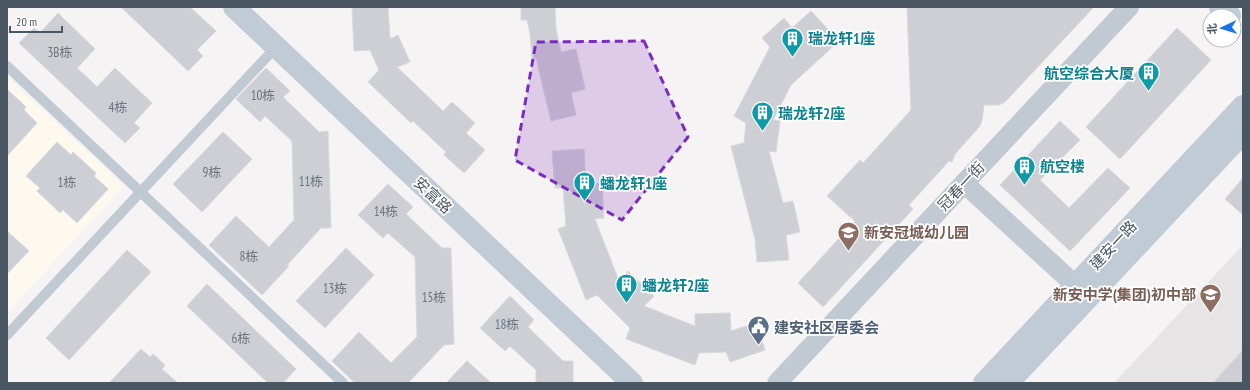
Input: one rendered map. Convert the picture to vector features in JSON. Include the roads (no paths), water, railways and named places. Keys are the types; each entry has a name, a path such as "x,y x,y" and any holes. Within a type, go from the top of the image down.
{"main road":[{"name":"安富路","path":"234,7 632,383"},
{"name":"建安一路","path":"984,383 1243,106"},
{"name":"建安一路","path":"1008,383 1243,133"}],"street":[{"name":"冠春一街","path":"777,383 1129,7"},
{"path":"964,183 1076,285"}],"lane":[{"path":"7,335 276,47"},
{"path":"7,66 343,383"}],"place":[{"name":"瑞龙轩1座","path":"792,58"},
{"name":"航空综合大厦","path":"1149,92"},
{"name":"瑞龙轩2座","path":"762,132"},
{"name":"航空楼","path":"1024,186"},
{"name":"蟠龙轩1座","path":"584,202"},
{"name":"新安冠城幼儿园","path":"849,252"},
{"name":"蟠龙轩2座","path":"626,304"},
{"name":"新安中学(集团)初中部","path":"1211,314"},
{"name":"建安社区居委会","path":"758,346"}]}
